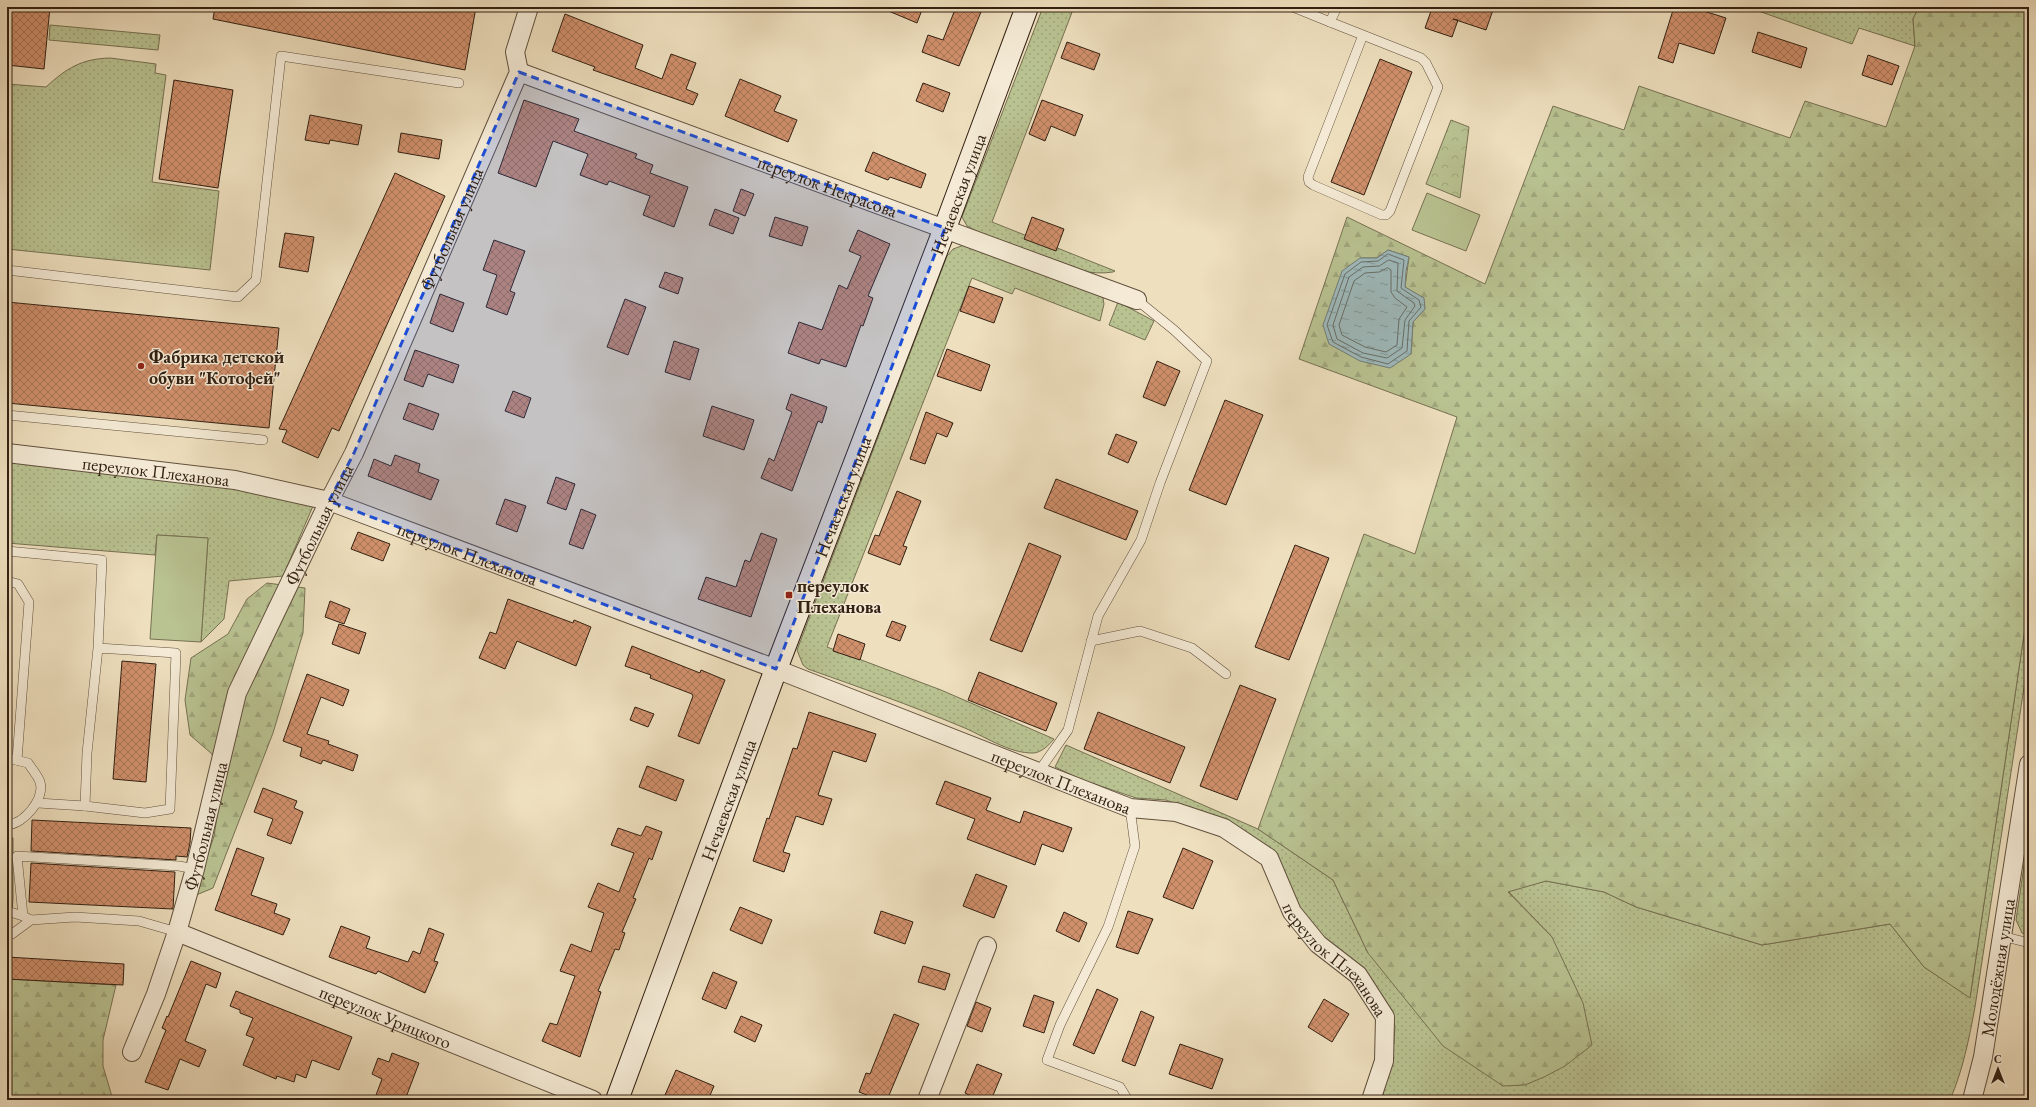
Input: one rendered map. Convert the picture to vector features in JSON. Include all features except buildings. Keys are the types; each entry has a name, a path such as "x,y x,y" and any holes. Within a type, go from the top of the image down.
{"street":[{"path":"519,72 515,52 529,7"},
{"name":"Нечаевская улица","path":"617,1100 776,668 945,228 1027,7"},
{"name":"переулок Некрасова","path":"519,72 1137,300"},
{"name":"Футбольная улица","path":"132,1052 156,994 196,869 237,693 329,501 354,453 519,72"},
{"name":"переулок Плеханова","path":"7,453 235,480 329,501 776,668 1130,808 1176,812 1224,828 1269,858 1292,912 1318,944 1358,975 1385,1017 1384,1061 1371,1100"},
{"name":"Молодёжная улица","path":"1973,1100 1983,1057 2029,764"},
{"name":"переулок Урицкого","path":"177,932 593,1100"},
{"path":"927,1100 987,946"}],"lane":[{"path":"1293,7 1363,35 1424,60 1438,87 1390,211 1386,214 1382,214 1313,185 1309,182 1308,177 1363,35"},
{"path":"1330,22 1337,7"},
{"path":"7,270 238,297 256,280 281,56 459,83"},
{"path":"1039,771 1068,730 1098,616 1141,540 1160,483 1207,361 1174,330 1137,300"},
{"path":"7,415 263,440"},
{"path":"7,551 102,560 98,648 86,752 84,806"},
{"path":"7,581 18,584 29,602 17,760"},
{"path":"1092,641 1140,631 1192,648 1226,674"},
{"path":"38,803 84,806 145,813 170,809 176,653 98,648"},
{"path":"7,758 28,764 40,783 38,803 29,813 7,825"},
{"path":"1128,1100 1128,1096 1120,1087 1047,1060 1060,1025 1108,927 1133,853 1135,846 1130,808"},
{"path":"27,918 17,856 179,866 196,869"},
{"path":"7,911 27,918 75,917 139,921 177,932"},
{"path":"7,935 12,934 27,918"},
{"path":"2002,936 2029,943"}],"highlighted area":[{"path":"519,72 945,228 776,669 329,501 354,453"}],"green space":[{"path":"1043,7 1074,7 992,222 1115,271 1113,272 1097,273 1078,270 1038,259 967,226 962,217"},
{"path":"1747,7 1919,7 1913,19 1915,46 1859,28 1852,44"},
{"path":"1919,7 2029,7 2029,601 1970,998 1924,967 1890,924 1762,945 1636,907 1604,892 1546,881 1508,892 1552,937 1583,1003 1592,1045 1565,1066 1544,1077 1525,1085 1503,1086 1443,1046 1368,953 1333,880 1258,829 1364,534 1415,554 1457,417 1299,359 1347,217 1485,284 1553,106 1624,130 1639,86 1790,138 1805,101 1886,127 1915,46 1913,19","holes":["1388,250 1409,257 1405,287 1423,298 1425,309 1413,322 1411,354 1360,258 1377,258"]},
{"path":"50,25 160,35 158,50 49,40"},
{"path":"110,58 156,64 155,73 166,75 152,182 219,191 210,270 7,249 7,84 46,87 75,66 91,60"},
{"path":"1451,120 1469,127 1460,198 1426,184"},
{"path":"1427,193 1480,215 1466,251 1412,230"},
{"path":"967,244 1097,293 1103,298 1104,304 1100,321 1015,288 1012,294 972,278 827,647 941,690 1054,739 1043,750 1034,753 1006,747 922,711 808,669 803,665 797,650 947,256 953,249"},
{"path":"1118,302 1154,321 1145,340 1109,325"},
{"path":"7,462 230,488 313,506 283,576 229,581 224,619 201,642 208,538 157,535 155,555 7,543"},
{"path":"157,535 208,538 201,642 150,639"},
{"path":"267,583 305,588 303,633 273,733 213,888 194,896 214,836 221,791 212,754 190,735 185,700 191,658 228,634 247,599"},
{"path":"2029,601 2029,655 1975,1007 1962,1066 1950,1100 1382,1100 1394,1043 1395,1026 1386,1003 1308,925 1288,889 1216,818 1166,800 1136,798 1080,779 1055,767 1066,745 1258,829 1333,880 1368,953 1552,937 1508,891 1546,881 1604,892 1636,907 1762,945 1890,924 1924,967 1970,997"},
{"path":"2029,832 2029,936 2022,933 2016,920"},
{"path":"7,836 13,838 13,899 11,926 7,925"},
{"path":"7,979 116,985 103,1040 103,1066 113,1100 7,1100"}],"water":[{"path":"1388,250 1409,257 1405,287 1424,298 1425,309 1413,322 1411,354 1390,368 1360,361 1329,344 1323,325 1342,271 1360,258 1377,258"}],"place":[{"name":"Фабрика детской обуви \"Котофей\"","path":"141,366"},
{"name":"переулок Плеханова","path":"789,595"}]}
